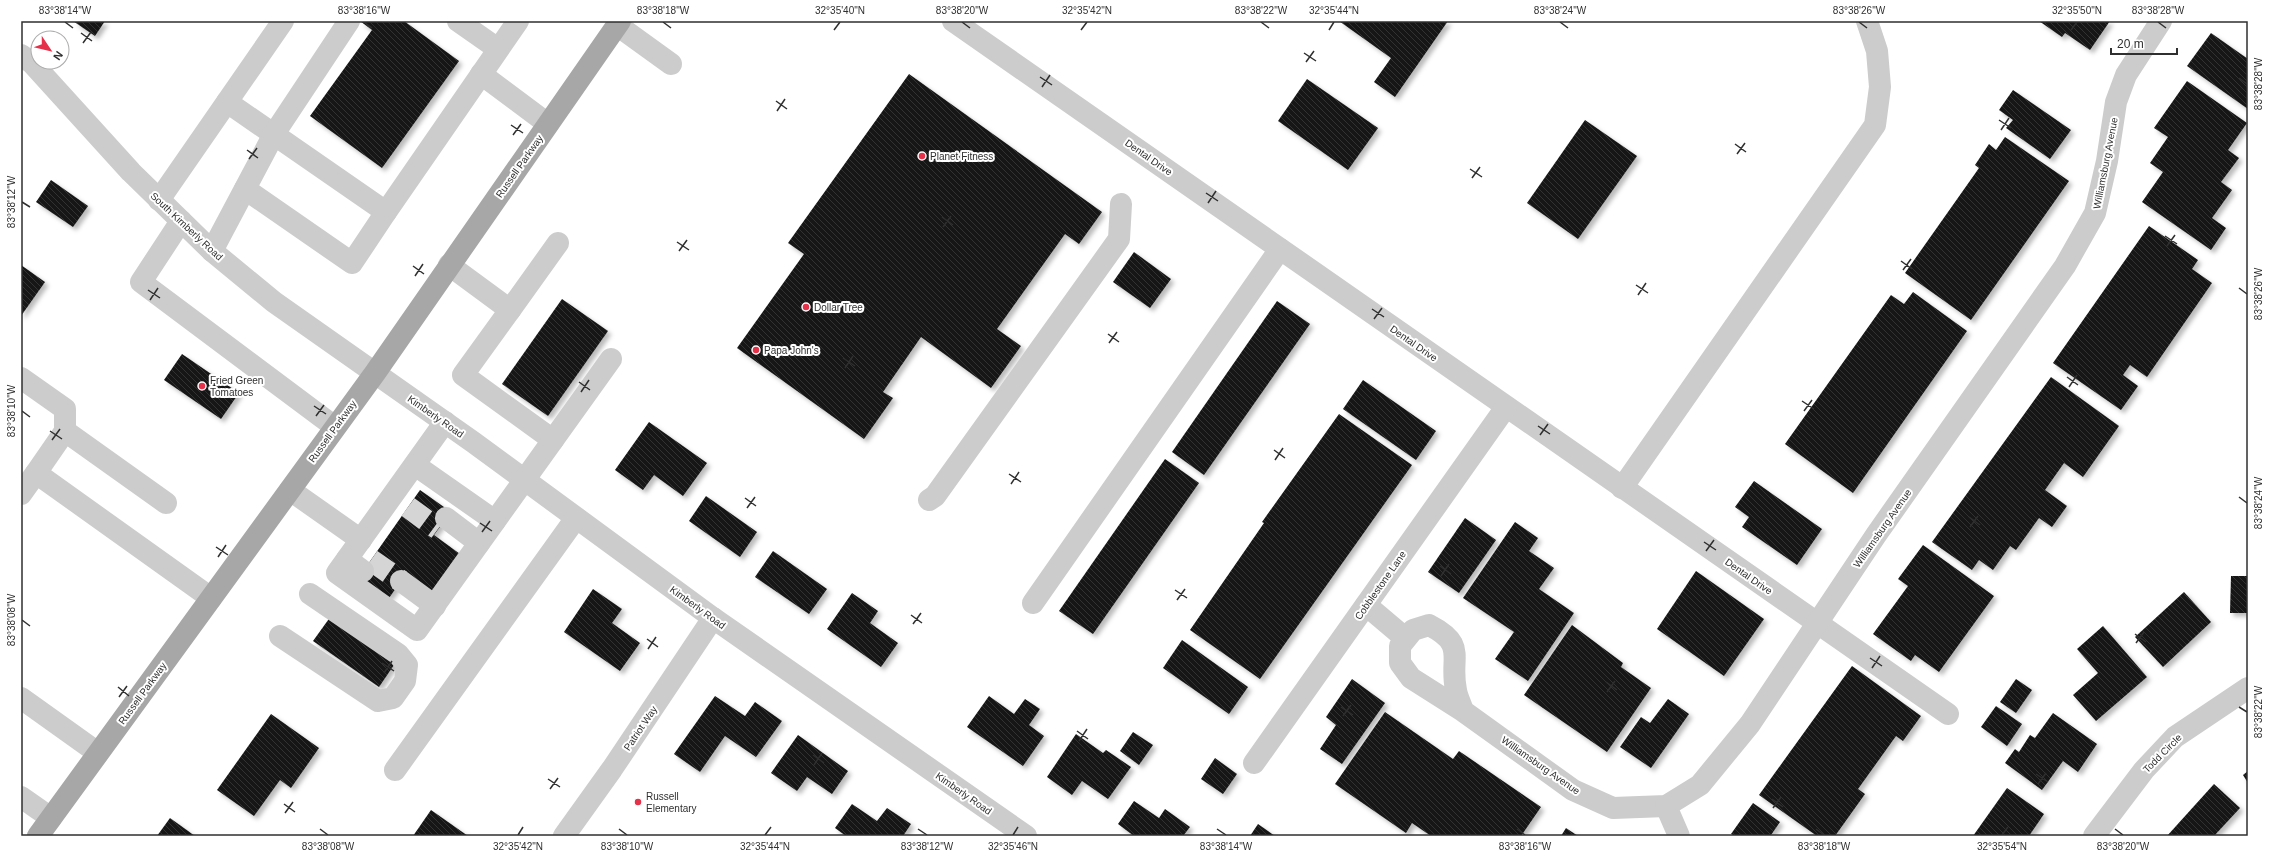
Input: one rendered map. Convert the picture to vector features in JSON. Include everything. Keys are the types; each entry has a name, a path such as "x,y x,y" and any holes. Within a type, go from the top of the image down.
{"main road":[{"name":"Russell Parkway","path":"38,836 375,373 618,23"}],"street":[{"path":"159,200 283,21"},
{"path":"212,251 274,134 349,21"},
{"path":"458,21 498,49"},
{"path":"244,189 352,263 518,21"},
{"name":"Dental Drive","path":"953,21 1948,714"},
{"path":"1622,488 1875,125 1880,87 1877,51 1867,21"},
{"name":"Williamsburg Avenue","path":"1405,638 1400,646 1400,663 1411,678 1463,711 1573,790 1613,808 1666,806 1700,785 1728,753 1750,724 1876,535 2069,259 2095,213 2107,161 2116,102 2126,75 2161,21"},
{"path":"618,23 671,64"},
{"name":"South Kimberly Road","path":"21,55 32,63 131,172 212,251 274,302 375,373"},
{"path":"481,74 548,124"},
{"path":"227,102 386,212"},
{"path":"929,500 935,496 1119,239 1121,204"},
{"path":"181,222 141,282 335,427"},
{"path":"553,440 463,375 558,243"},
{"path":"1033,603 1280,249"},
{"path":"449,265 510,310"},
{"path":"290,490 356,559 417,630 611,359"},
{"name":"Kimberly Road","path":"375,373 445,422 714,618 1026,836"},
{"path":"21,378 65,409 65,431 21,494"},
{"name":"Cobblestone Lane","path":"1254,763 1506,407"},
{"path":"280,636 378,701 393,698 405,681 407,665 398,654 313,590 356,559 404,497 415,465 445,422"},
{"path":"65,431 166,503"},
{"path":"415,465 495,522"},
{"path":"36,473 211,598"},
{"path":"395,770 576,518"},
{"path":"442,524 476,548"},
{"path":"397,587 431,611"},
{"path":"1366,605 1405,638 1413,630 1429,625 1444,633 1455,650 1456,690 1463,711"},
{"name":"Patriot Way","path":"564,836 612,769 714,618"},
{"name":"Todd Circle","path":"2094,836 2144,770 2175,737 2248,688"},
{"path":"21,698 98,753"},
{"path":"21,797 51,818"},
{"path":"1666,806 1679,836"}],"building":[{"path":"73,21 105,21 95,36"},
{"path":"360,21 404,21 459,61 382,168 310,116 372,30"},
{"path":"1339,21 1448,21 1395,97 1374,82 1391,58"},
{"path":"2039,21 2110,21 2090,50 2065,33 2062,37"},
{"path":"2211,33 2248,59 2248,109 2187,66"},
{"path":"909,74 1102,212 1079,244 1065,234 997,329 1021,346 991,388 921,337 883,392 893,398 864,439 737,348 804,254 788,243"},
{"path":"1307,79 1378,128 1348,170 1278,121"},
{"path":"2187,81 2247,123 2228,150 2239,158 2221,182 2232,190 2212,218 2226,228 2211,250 2142,202 2163,172 2150,163 2168,137 2154,128"},
{"path":"2013,90 2071,130 2050,159 2006,128 2013,120 1999,110"},
{"path":"1585,120 1637,156 1578,239 1527,203"},
{"path":"2005,137 2069,181 1971,320 1905,273 1979,168 1975,165 1989,144 1996,150"},
{"path":"51,180 88,206 73,227 36,202"},
{"path":"2149,226 2198,260 2192,269 2212,283 2147,377 2130,365 2123,375 2138,386 2121,410 2053,363"},
{"path":"1134,252 1171,279 1150,308 1113,282"},
{"path":"21,265 45,282 21,316"},
{"path":"1913,292 1967,331 1853,493 1785,444 1891,295 1904,304"},
{"path":"562,299 608,331 548,416 502,384"},
{"path":"1277,301 1310,324 1204,475 1172,452"},
{"name":"Fried Green Tomatoes","path":"182,354 239,393 221,419 164,380"},
{"path":"2051,377 2119,426 2083,477 2064,463 2045,490 2067,506 2052,527 2039,518 2016,550 2010,546 1993,570 1979,560 1972,570 1932,542"},
{"path":"1363,380 1436,431 1416,460 1343,409"},
{"path":"1339,414 1412,465 1260,679 1190,630 1264,523 1262,522"},
{"path":"649,422 707,463 683,496 654,475 643,490 615,470"},
{"path":"1165,459 1199,483 1093,634 1059,611"},
{"path":"1754,481 1822,529 1797,565 1742,527 1749,517 1735,507"},
{"path":"420,490 451,512 434,535 460,554 433,593 401,581 389,598 359,577"},
{"path":"706,496 757,532 740,557 689,521"},
{"path":"1465,518 1496,540 1459,593 1428,572"},
{"path":"1515,522 1538,538 1529,551 1554,568 1539,589 1574,613 1528,681 1495,659 1514,632 1463,598"},
{"path":"1923,545 1994,596 1939,672 1915,655 1911,661 1873,634 1908,586 1898,579"},
{"path":"773,551 827,589 809,614 755,577"},
{"path":"1696,571 1764,619 1724,676 1657,629"},
{"path":"2231,576 2248,576 2248,613 2230,613"},
{"path":"593,589 622,609 612,623 640,643 620,671 564,632"},
{"path":"2184,592 2211,622 2163,667 2135,637"},
{"path":"852,593 878,611 870,623 898,643 881,667 827,629"},
{"path":"331,616 396,662 379,687 313,641"},
{"path":"1572,625 1623,663 1621,667 1651,688 1607,752 1524,695"},
{"path":"2103,626 2147,677 2096,721 2073,695 2098,673 2077,649"},
{"path":"1182,640 1248,687 1229,714 1163,668"},
{"path":"1852,666 1921,716 1903,741 1896,736 1858,789 1865,794 1835,836 1817,836 1759,795"},
{"path":"1352,679 1385,703 1342,764 1320,749 1336,725 1326,717"},
{"path":"2016,679 2032,690 2016,713 2000,702"},
{"path":"715,696 745,716 755,702 782,721 756,757 725,736 700,772 674,754"},
{"path":"989,696 1014,714 1025,699 1040,709 1029,725 1044,736 1023,766 967,727"},
{"path":"1668,699 1689,714 1651,768 1620,747 1641,717 1650,723"},
{"path":"1996,706 2022,724 2007,746 1981,727"},
{"path":"1385,712 1453,759 1459,751 1541,807 1521,836 1431,836 1412,823 1406,833 1335,784"},
{"path":"2053,713 2097,744 2078,772 2063,761 2042,790 2005,763 2015,749 2019,752 2030,735 2035,738"},
{"path":"271,714 319,748 291,788 280,780 254,816 217,790"},
{"path":"1133,732 1153,745 1139,765 1120,751"},
{"path":"1076,734 1103,753 1106,750 1131,767 1108,799 1082,781 1072,795 1047,777"},
{"path":"798,735 848,771 832,794 807,777 797,791 771,773"},
{"path":"1215,758 1237,774 1223,794 1201,779"},
{"path":"2248,771 2248,783 2243,775"},
{"path":"2214,784 2240,808 2214,836 2167,836"},
{"path":"2007,788 2044,814 2029,836 1973,836"},
{"path":"1134,801 1159,818 1165,809 1190,827 1183,836 1134,836 1118,824"},
{"path":"1753,803 1780,822 1771,835 1773,836 1735,836 1731,834"},
{"path":"852,804 877,821 887,808 911,824 903,836 846,836 835,828"},
{"path":"431,810 468,836 413,836"},
{"path":"170,818 195,836 157,836"},
{"path":"1258,824 1275,836 1250,836"},
{"path":"1566,828 1578,836 1561,836"}],"tunnel":[{"path":"408,507 438,529"},
{"path":"371,560 401,581"}],"place":[{"name":"Planet Fitness","path":"922,156"},
{"name":"Dollar Tree","path":"806,307"},
{"name":"Papa John's","path":"756,350"},
{"name":"Fried Green Tomatoes","path":"202,386"},
{"name":"Russell Elementary","path":"638,802"}]}
